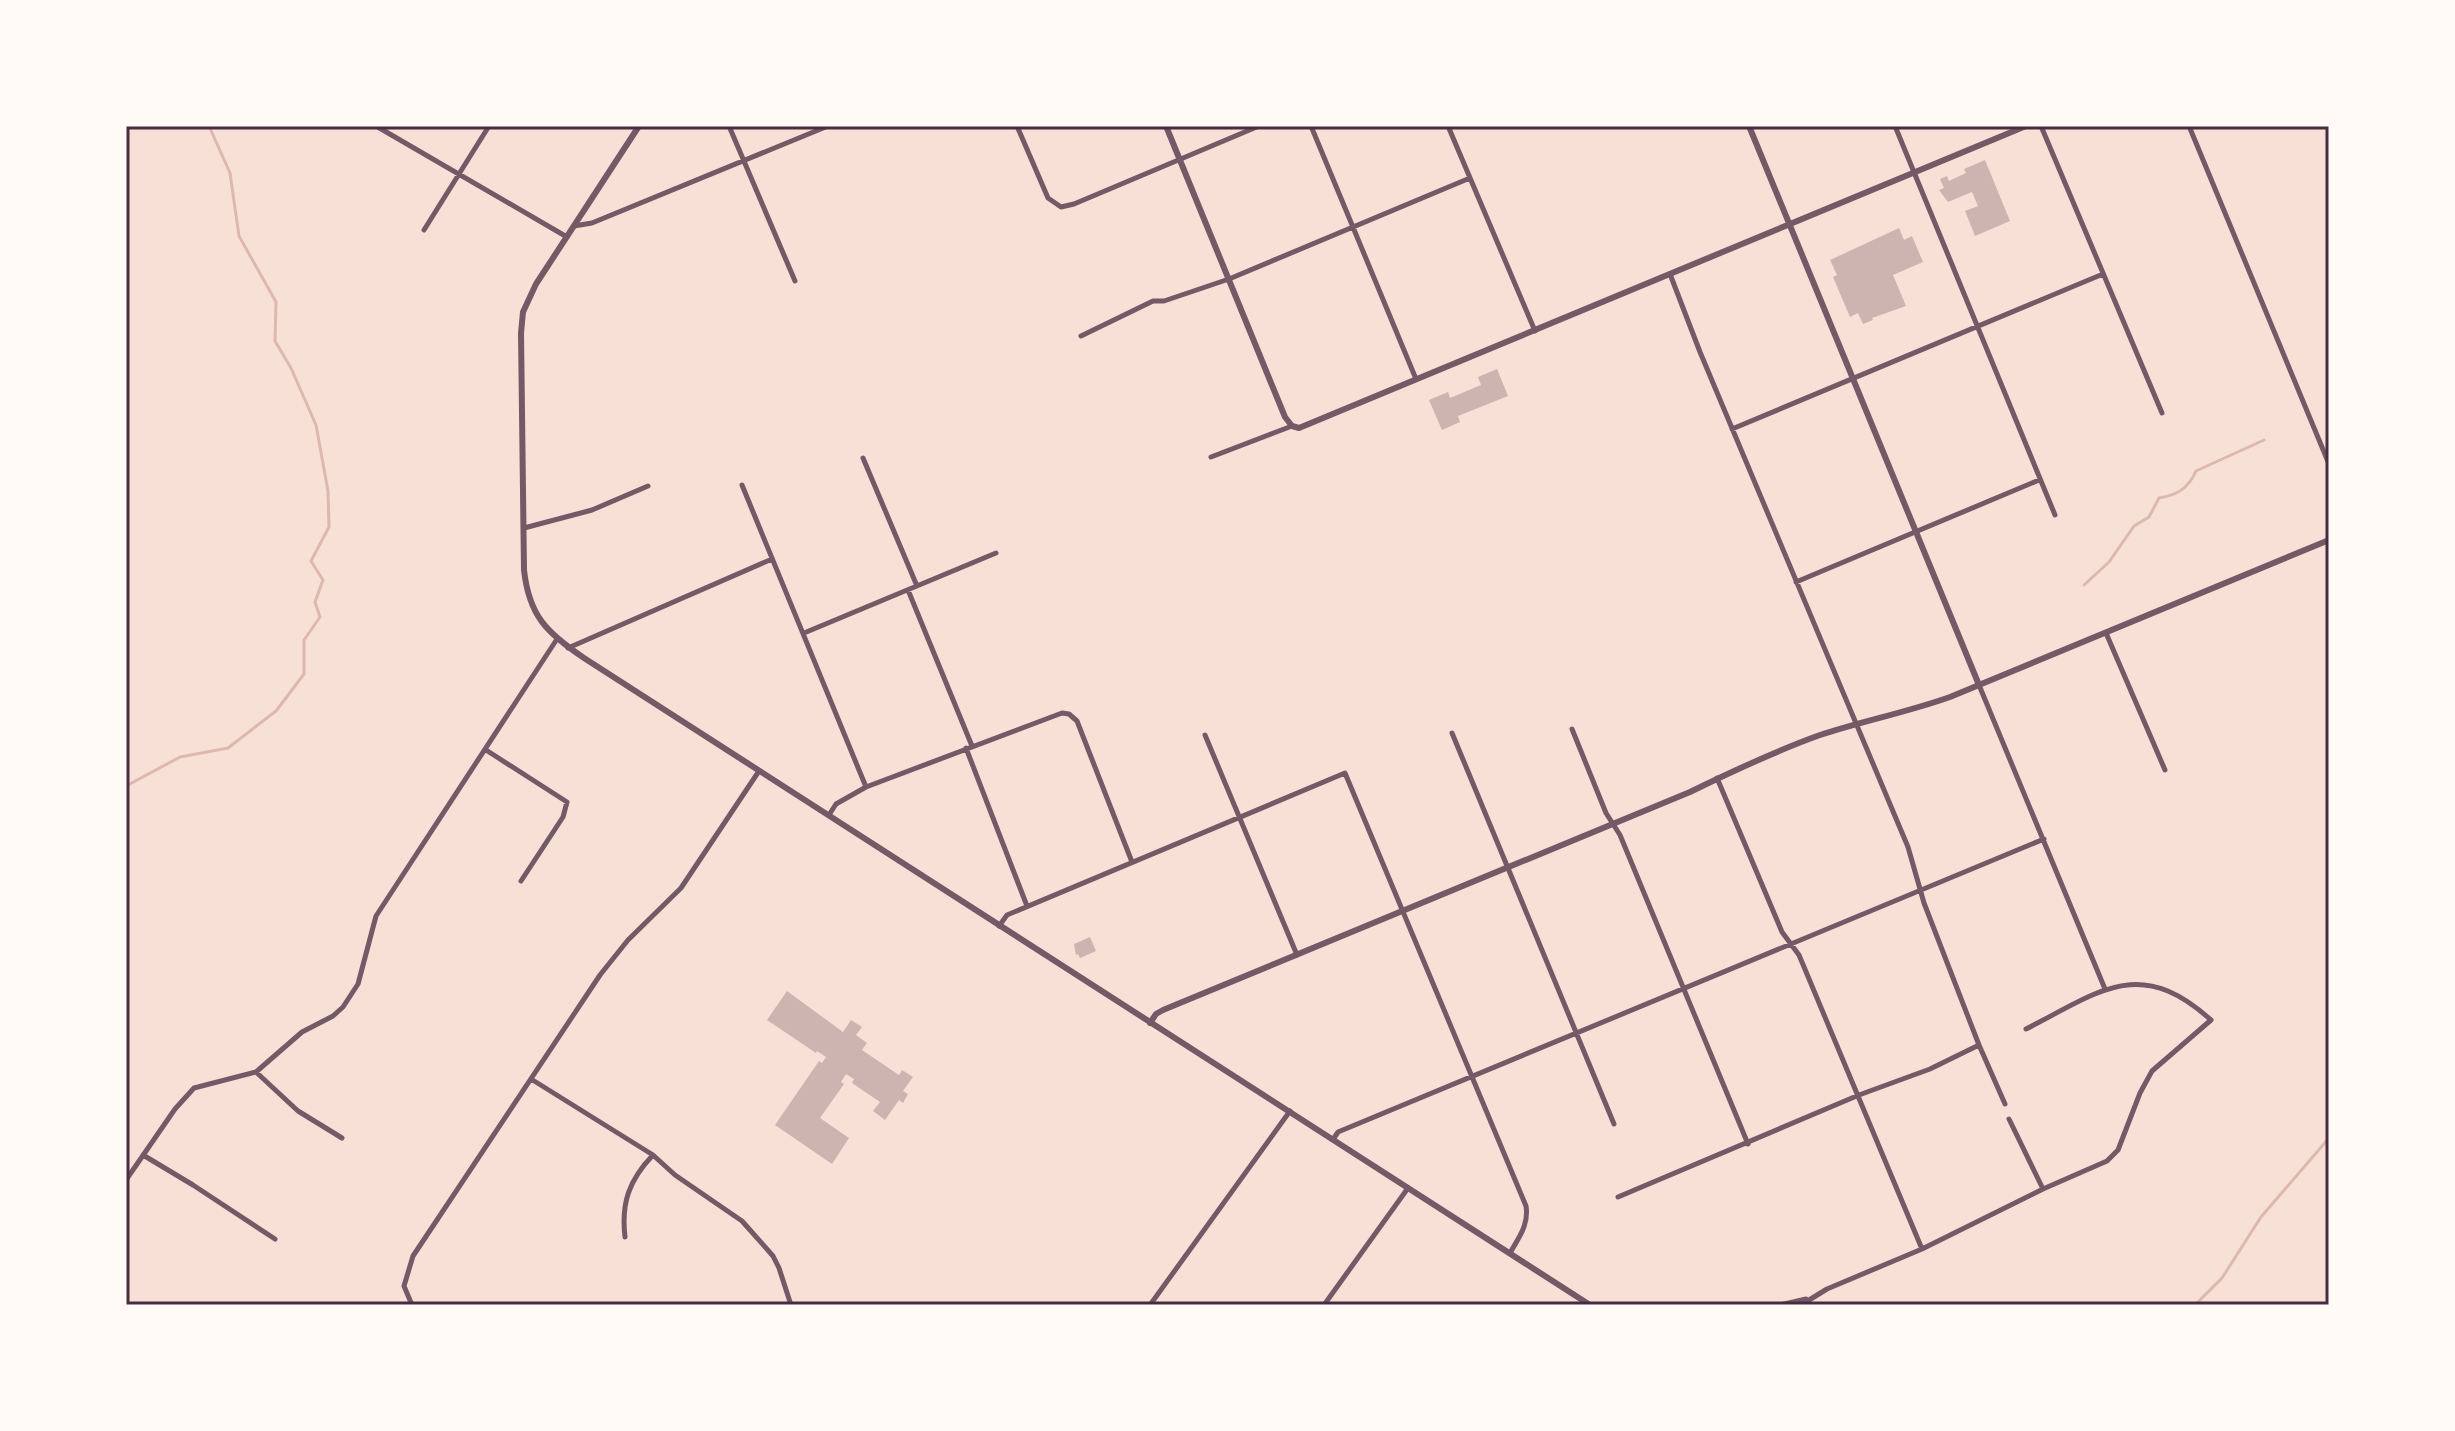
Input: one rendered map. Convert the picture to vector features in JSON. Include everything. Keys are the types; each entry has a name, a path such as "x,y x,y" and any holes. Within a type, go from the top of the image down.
{"street":[{"path":"376,126 567,237"},
{"path":"424,230 489,126"},
{"path":"639,126 529,297 523,312 520,352 524,570 529,598 539,620 568,648 1590,1305"},
{"path":"729,126 795,281"},
{"path":"574,226 592,223 828,126"},
{"path":"1017,126 1048,198 1061,207 1259,126"},
{"path":"1166,126 1285,417 1292,426 1299,428 2026,126"},
{"path":"1311,126 1416,379"},
{"path":"1448,126 1535,331"},
{"path":"1749,126 2105,989"},
{"path":"1895,126 2055,515"},
{"path":"2041,126 2162,413"},
{"path":"2189,126 2329,464"},
{"path":"1081,336 1153,301 1164,301 1229,279 1470,178"},
{"path":"1670,274 1908,847 1920,890 2005,1104"},
{"path":"1732,429 2103,274"},
{"path":"1211,457 1292,426"},
{"path":"863,458 917,586"},
{"path":"1796,582 2039,480"},
{"path":"742,485 866,787"},
{"path":"524,528 592,510 648,486"},
{"path":"1150,1023 1163,1010 1812,738 1904,713 1979,685 2329,540"},
{"path":"804,633 996,553"},
{"path":"568,648 772,559"},
{"path":"908,590 1027,906"},
{"path":"2106,633 2165,770"},
{"path":"126,1180 175,1109 194,1088 256,1072 302,1032 333,1016 351,997 358,984 376,916 557,639"},
{"path":"829,815 836,804 866,787 1062,713 1069,714 1077,721 1132,862"},
{"path":"1572,729 1606,813 1620,835 1748,1144"},
{"path":"1452,733 1614,1124"},
{"path":"1205,735 1297,955"},
{"path":"486,750 567,802 563,817 521,881"},
{"path":"412,1305 404,1286 413,1256 613,958 681,888 759,771"},
{"path":"999,926 1007,915 1027,906 1345,773 1526,1206 1528,1217 1510,1253"},
{"path":"1717,778 1782,932 1799,955 1922,1249"},
{"path":"1334,1138 1338,1132 2044,839"},
{"path":"1780,1305 1810,1298 1922,1249 2107,1161 2118,1150 2148,1077 2211,1020 2178,995 2151,986 2129,984 2105,989 2026,1029"},
{"path":"1618,1197 1859,1095 1930,1069 1979,1045"},
{"path":"256,1072 298,1111 342,1138"},
{"path":"531,1079 653,1155 675,1175 733,1213 758,1237 779,1268 791,1305"},
{"path":"1150,1305 1290,1111"},
{"path":"2009,1119 2043,1189"},
{"path":"143,1155 275,1239"},
{"path":"625,1237 623,1213 628,1189 653,1155"},
{"path":"1324,1305 1408,1188"},
{"path":"1801,1305 1810,1298"}],"building":[{"path":"1985,160 2010,221 1975,236 1965,211 1978,206 1972,192 1948,202 1939,190 1944,188 1940,179 1947,176 1949,181 1966,173 1964,169"},
{"path":"1899,228 1904,240 1912,236 1923,262 1893,275 1906,306 1863,324 1858,313 1850,317 1833,277 1837,275 1830,260"},
{"path":"1497,369 1508,396 1458,416 1460,422 1442,430 1429,400 1448,392 1450,398 1481,385 1478,377"},
{"path":"1090,937 1096,951 1080,958 1076,955 1074,944"},
{"path":"787,991 843,1032 851,1020 862,1027 856,1035 867,1043 862,1050 899,1075 902,1070 913,1077 903,1091 908,1094 903,1103 899,1100 885,1120 873,1111 880,1102 852,1083 854,1079 846,1074 841,1082 844,1084 820,1118 849,1138 832,1164 775,1125 819,1061 822,1063 826,1057 767,1020"}],"waterway":[{"path":"126,786 180,757 228,748 276,711 304,674 304,640 320,617 315,602 323,580 311,561 329,527 328,491 316,425 291,368 275,341 276,302 239,236 230,173 209,126"},
{"path":"2084,585 2109,562 2134,526 2149,517 2159,498 2181,490 2196,471 2264,440"},
{"path":"2195,1305 2222,1278 2261,1217 2329,1138"}]}
